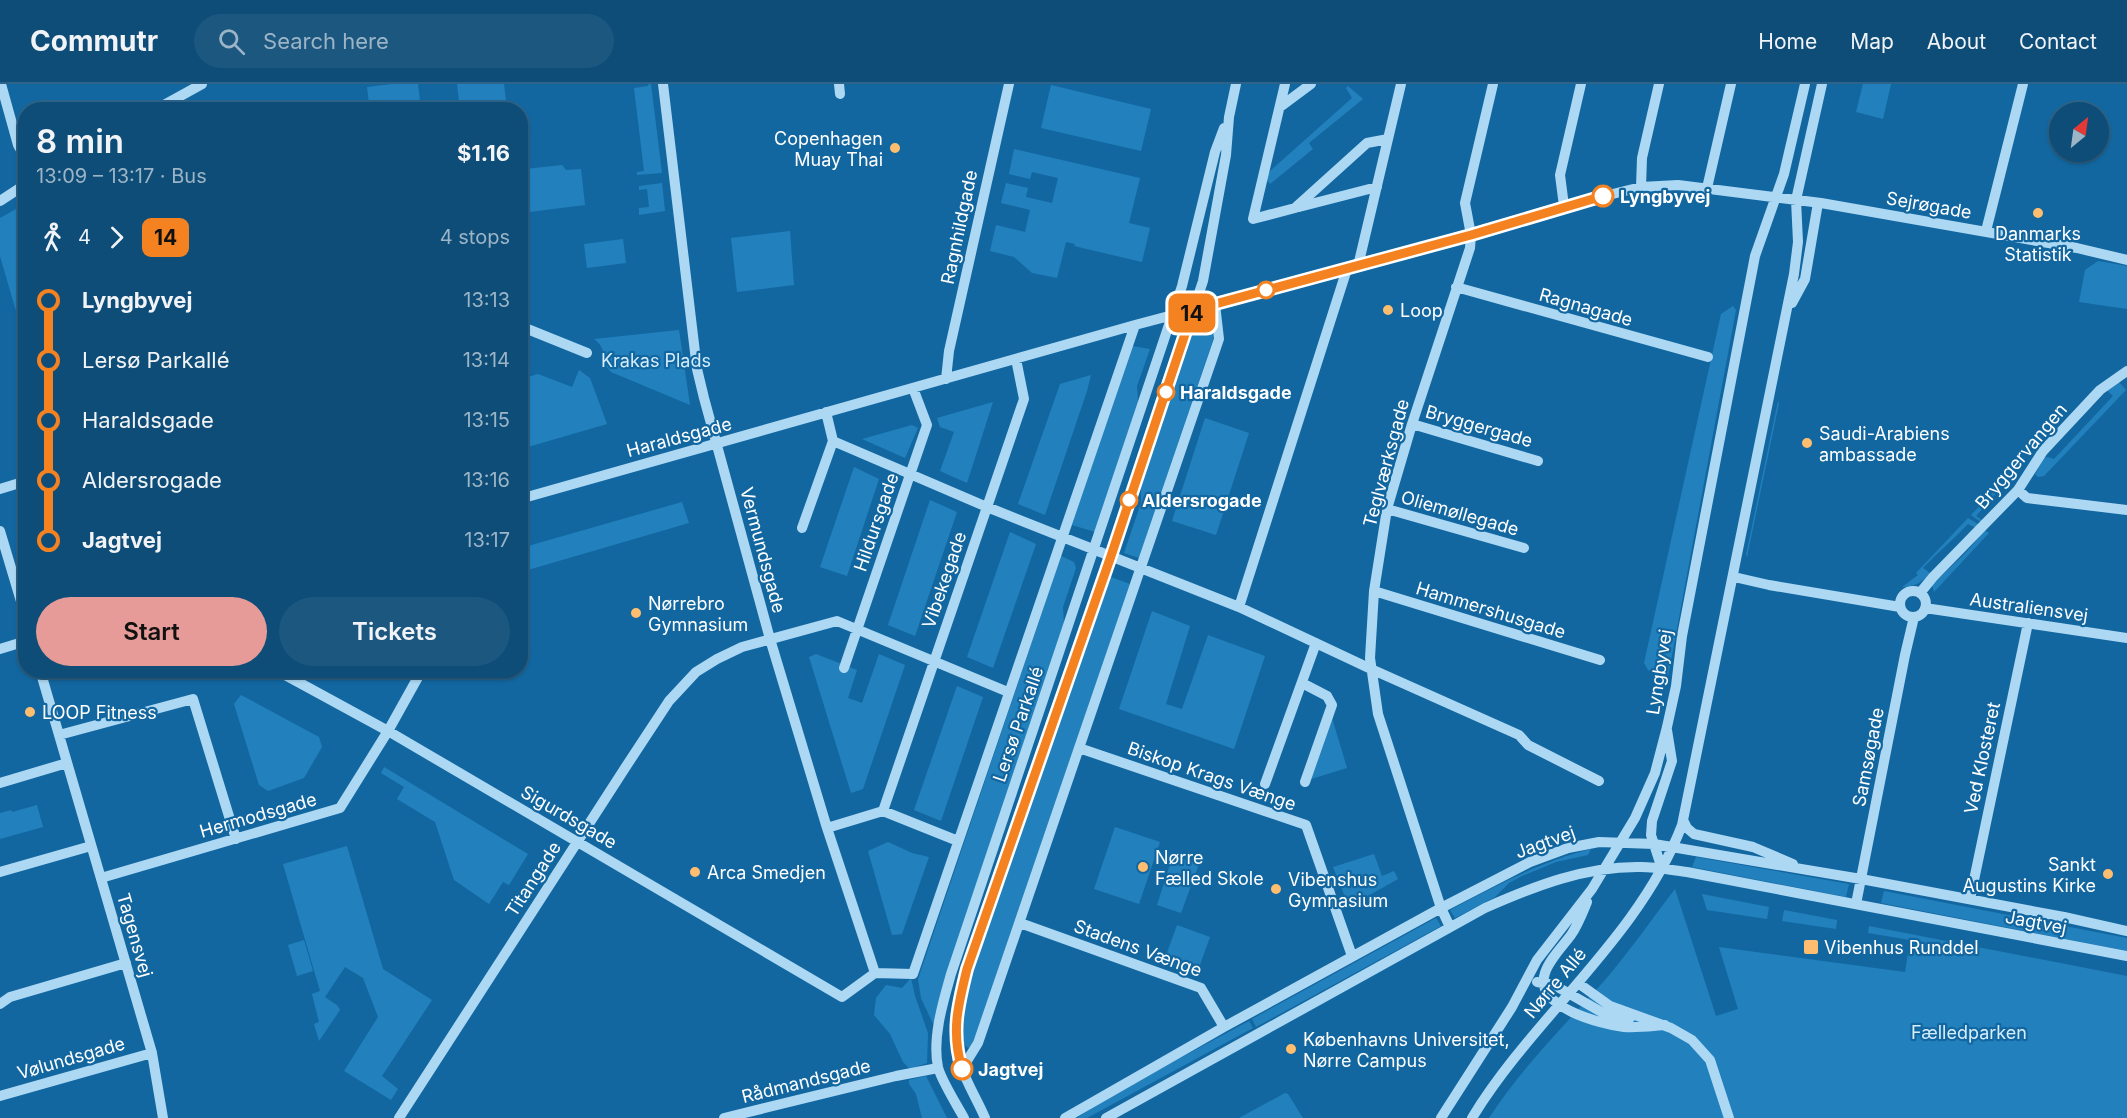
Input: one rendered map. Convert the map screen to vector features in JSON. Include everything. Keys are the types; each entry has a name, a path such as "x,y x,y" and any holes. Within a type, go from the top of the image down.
{"street":[{"path":"1,84 18,145"},
{"path":"169,102 202,84"},
{"name":"Vermundsgade","path":"663,84 697,369 770,639 827,828 875,973"},
{"name":"Ragnhildgade","path":"946,378 951,340 1009,84"},
{"name":"Lersø Parkallé","path":"964,1118 938,1068 941,1010 951,974 1182,286 1215,152 1228,117 1236,84"},
{"path":"1285,84 1253,219 1377,187"},
{"path":"1280,107 1311,84"},
{"path":"1239,608 1353,267 1377,187 1401,84"},
{"path":"1456,288 1470,248 1471,235 1465,203 1493,84"},
{"path":"1564,206 1560,175 1581,84"},
{"path":"1641,187 1642,158 1659,84"},
{"path":"1707,188 1731,84"},
{"name":"Lyngbyvej","path":"1605,869 1623,842 1655,773 1667,727 1701,534 1755,256 1784,174 1805,84"},
{"path":"1662,869 1683,820 1734,578 1797,255 1796,200 1822,84"},
{"path":"1986,231 2023,84"},
{"name":"Lersø Parkallé","path":"985,1118 962,1069 958,1053 957,1017 967,969 1111,556 1203,281 1226,156 1228,117"},
{"path":"1295,208 1367,142 1388,139"},
{"name":"Haraldsgade","path":"528,497 1135,325 1471,235 1564,206 1641,187 1678,184 1776,196"},
{"path":"0,201 18,189"},
{"name":"Sejrøgade","path":"1776,196 1986,231 2127,260"},
{"path":"1787,309 1805,279 1818,203"},
{"name":"Sejrøgade","path":"2077,248 2096,248 2127,254"},
{"name":"Ragnagade","path":"1456,288 1708,357"},
{"name":"Teglværksgade","path":"1450,927 1441,908 1378,714 1371,669 1374,591 1387,509 1456,288"},
{"path":"962,1069 978,1043 1219,339 1215,304"},
{"name":"Lersø Parkallé","path":"875,973 913,974 1135,325"},
{"path":"528,329 587,353"},
{"name":"Vibekegade","path":"883,811 1024,399 1016,359"},
{"name":"Bryggervangen","path":"1920,593 2018,490 2043,451 2100,390 2127,371"},
{"name":"Hildursgade","path":"844,668 927,425 913,388"},
{"path":"802,528 833,441 826,412"},
{"name":"Bryggergade","path":"1412,424 1538,461"},
{"path":"833,441 987,507 1239,608 1518,735 1528,745 1599,781"},
{"path":"0,489 18,483"},
{"path":"2018,490 2027,498 2127,510"},
{"name":"Oliemøllegade","path":"1387,509 1524,548"},
{"path":"0,531 18,591"},
{"path":"1734,578 1900,607 1905,614 1914,617 1922,614 1926,602 1920,593 1912,591 1903,596 1900,607"},
{"name":"Hammershusgade","path":"1374,591 1600,660"},
{"name":"Australiensvej","path":"1925,608 2127,638"},
{"name":"Samsøgade","path":"1856,904 1914,617"},
{"name":"Titangade","path":"399,1118 669,701 696,672 742,647 829,621 837,621 1008,692"},
{"name":"Ved Klosteret","path":"1970,899 2028,623"},
{"path":"0,649 18,643"},
{"path":"1265,784 1316,643"},
{"name":"Tagensvej","path":"42,678 152,1053 163,1118"},
{"name":"Sigurdsgade","path":"291,678 388,731 842,997 875,973"},
{"name":"Hermodsgade","path":"101,878 340,808 418,678"},
{"path":"1302,683 1328,696 1332,705 1305,782"},
{"path":"59,735 193,699 236,839"},
{"path":"1662,869 1651,835 1652,821 1672,761 1667,727"},
{"name":"Biskop Krags Vænge","path":"1079,748 1306,825 1352,956"},
{"path":"0,783 68,763"},
{"path":"827,828 883,811 958,841"},
{"path":"1683,820 1694,834 1753,847 1807,870"},
{"name":"Jagtvej","path":"1065,1118 1352,956 1530,862 1568,848 1599,842 1673,847 1970,899 2127,931"},
{"path":"0,872 91,846"},
{"name":"Jagtvej","path":"1106,1118 1450,927 1531,887 1572,874 1640,867 1662,869 2127,956"},
{"name":"Nørre Allé","path":"1441,1118 1512,1007 1547,946 1592,890 1605,869"},
{"name":"Nørre Allé","path":"1472,1118 1502,1073 1614,939 1662,869"},
{"path":"1592,890 1577,925 1546,970 1543,982 1547,993 1560,1005 1577,1015 1608,1024 1627,1027 1665,1025"},
{"name":"Stadens Vænge","path":"1020,923 1201,988 1224,1027"},
{"path":"0,1004 10,997 126,963"},
{"path":"1525,984 1543,982 1569,993 1605,1014 1642,1018"},
{"path":"1578,983 1610,1006 1665,1025 1692,1040 1710,1059 1729,1118"},
{"name":"Vølundsgade","path":"0,1096 152,1053"},
{"name":"Rådmandsgade","path":"724,1118 938,1068"}],"green space":[{"path":"418,84 420,102 369,102 367,87"},
{"path":"457,84 504,84 506,102 459,102"},
{"path":"651,84 662,173 637,175 637,172 644,171 634,88"},
{"path":"1863,84 1891,84 1883,119 1856,112"},
{"path":"1051,85 1151,109 1141,151 1041,128"},
{"path":"1348,86 1363,99 1309,143 1313,149 1270,184 1266,179 1270,171 1352,98 1346,88"},
{"path":"1014,149 1140,178 1129,223 1150,228 1142,262 1074,246 1075,244 1066,242 1057,278 1032,273 1014,257 990,251 996,225 1025,232 1030,210 1001,203 1006,183 1028,188 1026,197 1052,203 1058,178 1032,172 1030,179 1009,174"},
{"path":"562,165 566,170 581,169 585,205 528,212 528,169"},
{"path":"662,183 665,211 639,215 639,208 649,207 647,189 639,190 639,186"},
{"path":"18,208 18,318 0,256 0,218"},
{"path":"790,231 794,285 737,292 731,238"},
{"path":"623,239 626,263 587,268 584,244"},
{"path":"2098,261 2127,266 2127,309 2079,302 2085,270"},
{"path":"1733,306 1736,310 1668,677 1648,670 1644,663 1721,314"},
{"path":"1213,325 1213,340 1139,558 1124,553 1141,503 1141,486 1190,337"},
{"name":"Krakas Plads","path":"679,330 690,405 611,372 602,362 602,349 594,339"},
{"path":"1132,346 1150,349 1137,386 1138,402 1095,532 1072,525"},
{"path":"579,370 590,378 607,424 528,447 528,377 538,374 572,387"},
{"path":"1091,375 1045,515 1018,504 1060,384"},
{"path":"2119,382 2126,390 2044,476 2038,477 2035,474 2044,458 2054,459 2113,396 2107,390"},
{"path":"1778,401 1779,403 1747,557 1746,555"},
{"path":"993,402 967,483 940,471 954,432 940,427 937,418"},
{"path":"1205,418 1249,433 1216,535 1172,521"},
{"path":"912,425 918,428 905,458 862,439"},
{"path":"854,467 879,479 847,576 820,567"},
{"path":"2014,470 2016,471 1976,516 1983,521 1982,523 1971,515"},
{"path":"930,500 957,512 915,636 888,625"},
{"path":"682,502 689,523 528,570 528,546"},
{"path":"1968,518 1978,524 1976,528 1968,524 1923,568 1930,573 1927,576 1914,585 1902,587 1918,575 1916,573"},
{"path":"1984,530 1989,533 1934,592 1932,585 1966,552"},
{"path":"1010,532 1036,544 993,668 967,657"},
{"path":"1061,556 1074,562 1076,568 1063,607 1064,625 934,1026 921,998 918,979"},
{"path":"1111,577 1130,584 972,1045 968,1048 964,1044 962,1017 967,987 1108,579"},
{"path":"1152,611 1190,626 1166,704 1182,709 1208,635 1265,656 1234,749 1119,709"},
{"path":"816,654 857,670 848,698 862,703 879,654 905,665 863,789 851,793 809,657"},
{"path":"957,686 983,697 941,821 914,810"},
{"path":"241,695 319,737 322,747 304,778 268,791 259,785 234,704"},
{"path":"1332,718 1347,768 1311,779"},
{"path":"384,767 528,854 509,885 503,882 489,904 454,880 435,822 397,799 404,787 381,773"},
{"path":"37,805 43,827 0,839 0,813"},
{"path":"1115,827 1160,842 1139,904 1094,889"},
{"path":"888,842 912,853 929,857 902,934 892,935 868,851"},
{"path":"347,846 383,969 432,1000 382,1076 398,1089 391,1100 344,1071 378,1017 363,978 345,967 325,997 340,1010 319,1041 314,1024 319,1022 312,994 320,991 283,864"},
{"path":"1591,849 1588,855 1556,862 1522,876 1509,883 1495,897 1455,918 1450,910 1537,867"},
{"path":"1374,854 1382,876 1394,871 1398,879 1368,896 1345,897 1333,867"},
{"path":"1173,855 1199,864 1181,913 1157,905"},
{"path":"1696,857 1849,884 1846,897 1692,867"},
{"name":"Fælledparken","path":"1675,889 1716,1016 1738,1009 1719,947 1905,972 1910,940 1868,933 1869,926 2127,976 2127,1118 1489,1118 1530,1064 1614,969"},
{"path":"1884,891 2127,938 2127,951 1881,903"},
{"path":"1702,894 1769,907 1767,919 1707,910"},
{"path":"1784,910 1837,920 1836,929 1782,921"},
{"path":"1436,918 1441,926 1256,1027 1252,1019"},
{"path":"1177,925 1210,937 1196,976 1163,964"},
{"path":"304,940 313,971 297,976 288,945"},
{"path":"911,978 928,1033 927,1063 910,1069 903,1062 890,1034 874,1015 876,998 886,985 902,988"},
{"path":"1249,1021 1253,1028 1087,1118 1077,1118 1113,1094"},
{"path":"926,1076 947,1118 922,1118 916,1094 909,1080"},
{"path":"1285,1093 1288,1094 1303,1118 1239,1118"}],"bus line":[{"name":"14","path":"962,1069 956,1035 957,1008 967,969 1111,556 1193,310 1471,235 1603,196"}],"place":[{"name":"Copenhagen Muay Thai","path":"895,148"},
{"name":"Lyngbyvej","path":"1603,196"},
{"name":"Danmarks Statistik","path":"2038,213"},
{"name":"Loop","path":"1388,310"},
{"name":"Haraldsgade","path":"1166,392"},
{"name":"Saudi-Arabiens ambassade","path":"1807,443"},
{"name":"Aldersrogade","path":"1129,500"},
{"name":"Nørrebro Gymnasium","path":"636,613"},
{"name":"LOOP Fitness","path":"30,712"},
{"name":"Nørre Fælled Skole","path":"1143,867"},
{"name":"Arca Smedjen","path":"695,872"},
{"name":"Sankt Augustins Kirke","path":"2108,874"},
{"name":"Vibenshus Gymnasium","path":"1276,889"},
{"name":"Vibenhus Runddel","path":"1811,947"},
{"name":"Københavns Universitet, Nørre Campus","path":"1291,1049"},
{"name":"Jagtvej","path":"962,1069"}]}
